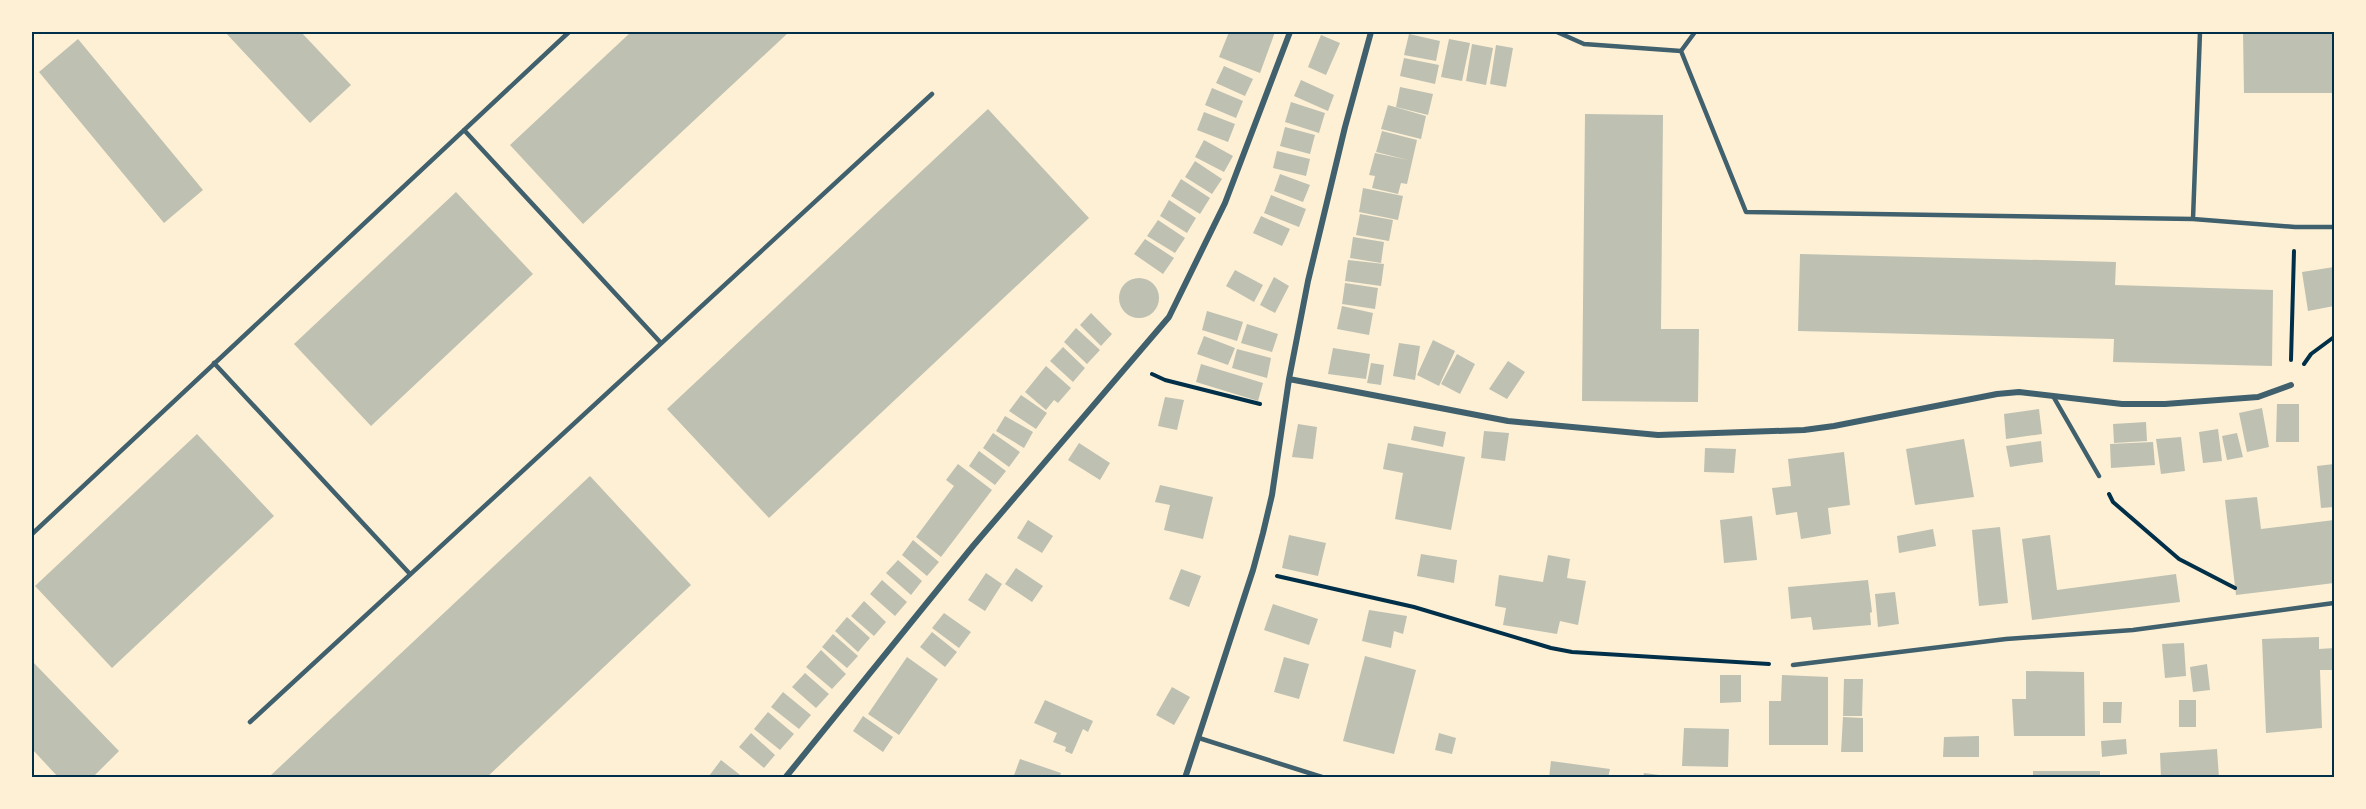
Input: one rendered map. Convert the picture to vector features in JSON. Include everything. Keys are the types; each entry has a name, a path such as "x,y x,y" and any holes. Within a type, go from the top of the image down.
{"street":[{"path":"785,777 973,546 1168,316 1225,203 1290,32"},
{"path":"1185,777 1253,570 1272,495 1289,379 1311,270 1345,127 1371,32"},
{"path":"1289,379 1508,421 1658,435 1804,430 1864,422 1997,394 2019,392 2122,404 2206,402 2258,397 2291,385"}],"lane":[{"path":"32,534 569,32"},
{"path":"1557,32 1584,44 1681,51"},
{"path":"1681,51 1695,32"},
{"path":"2193,219 2200,32"},
{"path":"1681,51 1746,212 2193,219 2295,227 2334,227"},
{"path":"250,722 932,94"},
{"path":"464,130 661,343"},
{"path":"214,363 410,574"},
{"path":"2053,396 2099,476"},
{"path":"1793,664 2006,639 2133,630 2334,603"},
{"path":"1199,738 1324,777"}],"path":[{"path":"2291,385 2295,227"},
{"path":"2291,385 2311,354 2334,337"},
{"path":"1127,363 1165,380 1284,410"},
{"path":"2099,476 2114,502 2180,559 2235,588"},
{"path":"1253,570 1414,607 1562,650 1793,664"}],"building":[{"path":"225,32 301,32 351,85 310,123"},
{"path":"631,32 789,32 583,224 510,145"},
{"path":"1229,32 1275,32 1260,73 1219,57"},
{"path":"2243,32 2334,32 2334,93 2244,93"},
{"path":"1409,34 1440,41 1436,61 1404,55"},
{"path":"1321,35 1340,43 1326,75 1308,67"},
{"path":"78,39 203,190 164,223 39,72"},
{"path":"1449,39 1470,43 1462,81 1441,77"},
{"path":"1472,44 1493,48 1486,85 1466,81"},
{"path":"1496,45 1513,48 1506,87 1490,84"},
{"path":"1404,58 1439,65 1435,84 1400,76"},
{"path":"1224,66 1253,79 1245,96 1216,83"},
{"path":"1301,80 1334,95 1328,111 1294,96"},
{"path":"1400,87 1433,94 1428,115 1396,107"},
{"path":"1212,88 1243,101 1236,118 1205,105"},
{"path":"1291,102 1325,113 1319,133 1285,122"},
{"path":"1388,105 1426,116 1421,139 1381,129"},
{"path":"988,109 1089,218 769,518 667,409"},
{"path":"1204,112 1235,124 1228,142 1197,130"},
{"path":"1585,114 1663,115 1661,329 1699,329 1698,402 1582,401"},
{"path":"1285,127 1315,135 1310,154 1280,146"},
{"path":"1382,131 1417,140 1407,184 1401,183 1398,194 1372,188 1375,176 1369,175 1375,153 1408,160 1376,152"},
{"path":"1204,140 1233,156 1224,172 1195,157"},
{"path":"1277,151 1310,159 1306,176 1273,168"},
{"path":"1195,161 1222,179 1212,194 1185,177"},
{"path":"1280,174 1310,185 1303,202 1274,191"},
{"path":"1181,179 1210,198 1200,214 1171,196"},
{"path":"1363,188 1403,196 1398,220 1359,212"},
{"path":"456,192 533,274 371,426 294,344"},
{"path":"1271,195 1306,209 1299,227 1264,213"},
{"path":"1169,200 1196,218 1187,233 1160,216"},
{"path":"1360,214 1393,220 1389,241 1356,235"},
{"path":"1261,216 1290,229 1282,246 1253,233"},
{"path":"1158,220 1185,238 1175,253 1147,236"},
{"path":"1353,237 1384,242 1381,263 1350,258"},
{"path":"1145,239 1174,258 1163,274 1134,254"},
{"path":"1800,254 2116,262 2115,285 2273,290 2272,366 2113,362 2114,339 1798,331"},
{"path":"1348,260 1384,264 1381,286 1345,281"},
{"path":"2334,267 2334,306 2308,311 2302,272"},
{"path":"1235,270 1263,285 1254,302 1226,286"},
{"path":"1274,277 1289,286 1275,313 1260,305"},
{"path":"1139,278 1153,284 1159,298 1153,312 1139,318 1125,312 1119,298 1125,284"},
{"path":"1345,283 1378,288 1375,309 1342,304"},
{"path":"1342,306 1373,313 1369,335 1337,329"},
{"path":"1207,311 1243,322 1237,341 1202,330"},
{"path":"1091,313 1112,334 1101,346 1080,325"},
{"path":"1247,324 1278,334 1272,352 1241,343"},
{"path":"1076,328 1100,350 1087,364 1064,342"},
{"path":"1204,336 1235,348 1228,365 1197,354"},
{"path":"1433,340 1455,351 1439,386 1417,375"},
{"path":"1399,343 1420,346 1415,380 1393,376"},
{"path":"1063,347 1085,368 1073,382 1050,361"},
{"path":"1333,348 1370,354 1366,379 1328,374"},
{"path":"1237,349 1271,358 1267,378 1232,368"},
{"path":"1457,354 1475,364 1460,394 1441,384"},
{"path":"1508,361 1525,372 1507,399 1489,389"},
{"path":"1371,363 1384,365 1381,385 1367,383"},
{"path":"1201,364 1263,383 1258,401 1196,382"},
{"path":"1046,366 1071,388 1058,403 1054,400 1046,410 1025,392"},
{"path":"1021,395 1047,413 1036,429 1009,411"},
{"path":"1165,397 1184,400 1177,430 1158,426"},
{"path":"2277,404 2299,404 2299,442 2276,442"},
{"path":"2262,408 2269,447 2247,452 2239,413"},
{"path":"2039,409 2042,434 2006,439 2004,414"},
{"path":"1005,416 1033,432 1024,448 996,431"},
{"path":"2146,422 2147,441 2114,443 2113,424"},
{"path":"1298,424 1317,427 1313,459 1292,457"},
{"path":"1414,426 1446,432 1443,447 1411,440"},
{"path":"2218,429 2222,461 2203,463 2199,432"},
{"path":"1484,431 1509,433 1505,461 1481,458"},
{"path":"993,433 1020,452 1009,467 983,448"},
{"path":"2237,433 2243,457 2227,460 2222,436"},
{"path":"197,434 274,516 112,668 35,586"},
{"path":"2181,437 2185,471 2161,474 2156,439"},
{"path":"1964,439 1974,497 1915,505 1906,449"},
{"path":"2041,441 2043,462 2010,467 2006,446"},
{"path":"2153,442 2155,465 2111,468 2110,444"},
{"path":"1079,443 1110,463 1100,480 1068,460"},
{"path":"1388,443 1465,457 1451,530 1395,519 1403,473 1383,469"},
{"path":"1705,448 1736,449 1734,473 1704,472"},
{"path":"979,451 1006,471 995,485 969,466"},
{"path":"1844,452 1850,505 1828,508 1831,534 1801,539 1797,512 1776,515 1772,488 1791,486 1788,459"},
{"path":"958,464 992,490 941,557 916,537 954,486 946,480"},
{"path":"2334,464 2334,507 2321,508 2317,466"},
{"path":"590,476 691,585 486,778 272,778 270,776"},
{"path":"1160,485 1213,497 1203,539 1164,530 1170,505 1155,502"},
{"path":"2257,497 2261,529 2334,520 2334,583 2236,595 2225,500"},
{"path":"1752,516 1757,560 1724,563 1720,520"},
{"path":"1028,520 1053,536 1042,553 1017,538"},
{"path":"2000,527 2008,603 1979,606 1972,530"},
{"path":"1933,529 1936,546 1899,553 1897,536"},
{"path":"1289,535 1326,543 1318,576 1282,568"},
{"path":"2050,535 2057,590 2176,574 2180,602 2032,620 2022,539"},
{"path":"913,540 939,562 927,576 902,555"},
{"path":"1421,554 1457,560 1454,583 1417,576"},
{"path":"1548,555 1570,559 1567,578 1586,581 1578,625 1560,621 1557,634 1503,625 1506,608 1495,606 1499,575 1543,582"},
{"path":"898,560 922,581 911,595 886,573"},
{"path":"1016,568 1043,586 1032,602 1005,584"},
{"path":"1181,569 1201,576 1189,607 1169,599"},
{"path":"986,573 1002,584 985,611 968,600"},
{"path":"882,580 907,602 895,616 870,594"},
{"path":"1868,580 1872,612 1870,613 1871,625 1813,630 1811,617 1791,619 1788,587"},
{"path":"1895,592 1899,624 1878,627 1875,594"},
{"path":"864,601 886,622 874,636 851,616"},
{"path":"1273,604 1318,619 1309,645 1264,630"},
{"path":"1369,610 1407,616 1403,634 1394,631 1391,648 1362,641"},
{"path":"944,613 971,632 959,648 932,628"},
{"path":"847,617 870,638 858,652 835,631"},
{"path":"932,632 957,652 945,667 920,647"},
{"path":"833,634 858,656 847,668 822,647"},
{"path":"2319,637 2319,649 2334,648 2334,670 2320,670 2322,728 2266,733 2262,639"},
{"path":"2184,643 2186,676 2165,678 2162,644"},
{"path":"821,650 846,674 832,689 806,667"},
{"path":"1365,656 1416,670 1394,754 1343,741"},
{"path":"907,657 938,679 899,735 868,714"},
{"path":"1284,657 1309,664 1299,699 1274,692"},
{"path":"32,661 119,751 92,778 59,778 32,749"},
{"path":"2207,664 2210,690 2193,692 2190,667"},
{"path":"2026,671 2084,672 2085,736 2014,736 2012,699 2026,699"},
{"path":"805,673 829,694 816,708 792,687"},
{"path":"1720,675 1741,675 1741,702 1720,703"},
{"path":"1782,675 1828,677 1828,745 1769,745 1769,701 1781,701"},
{"path":"1844,679 1863,679 1862,716 1843,716"},
{"path":"1172,687 1190,697 1174,725 1156,715"},
{"path":"783,692 811,715 799,729 771,707"},
{"path":"1045,700 1093,721 1088,732 1083,729 1072,754 1065,751 1066,747 1053,742 1057,733 1034,723"},
{"path":"2179,700 2196,700 2196,727 2179,727"},
{"path":"2103,702 2122,702 2121,723 2103,723"},
{"path":"768,712 794,734 780,750 754,729"},
{"path":"863,716 893,737 883,752 853,731"},
{"path":"1843,717 1863,718 1863,752 1841,752"},
{"path":"1684,728 1729,729 1728,767 1682,766"},
{"path":"751,733 775,755 764,768 739,747"},
{"path":"1439,733 1456,738 1452,754 1435,750"},
{"path":"1979,736 1979,757 1943,757 1944,737"},
{"path":"2126,739 2127,754 2102,757 2101,741"},
{"path":"2217,749 2219,778 2161,778 2160,753"},
{"path":"1020,759 1061,773 1059,778 1013,778"},
{"path":"721,760 744,778 711,778 709,776"},
{"path":"1551,761 1610,769 1608,778 1549,778"},
{"path":"2033,771 2100,771 2100,778 2033,778"},
{"path":"1644,773 1667,776 1667,778 1643,778"}]}
